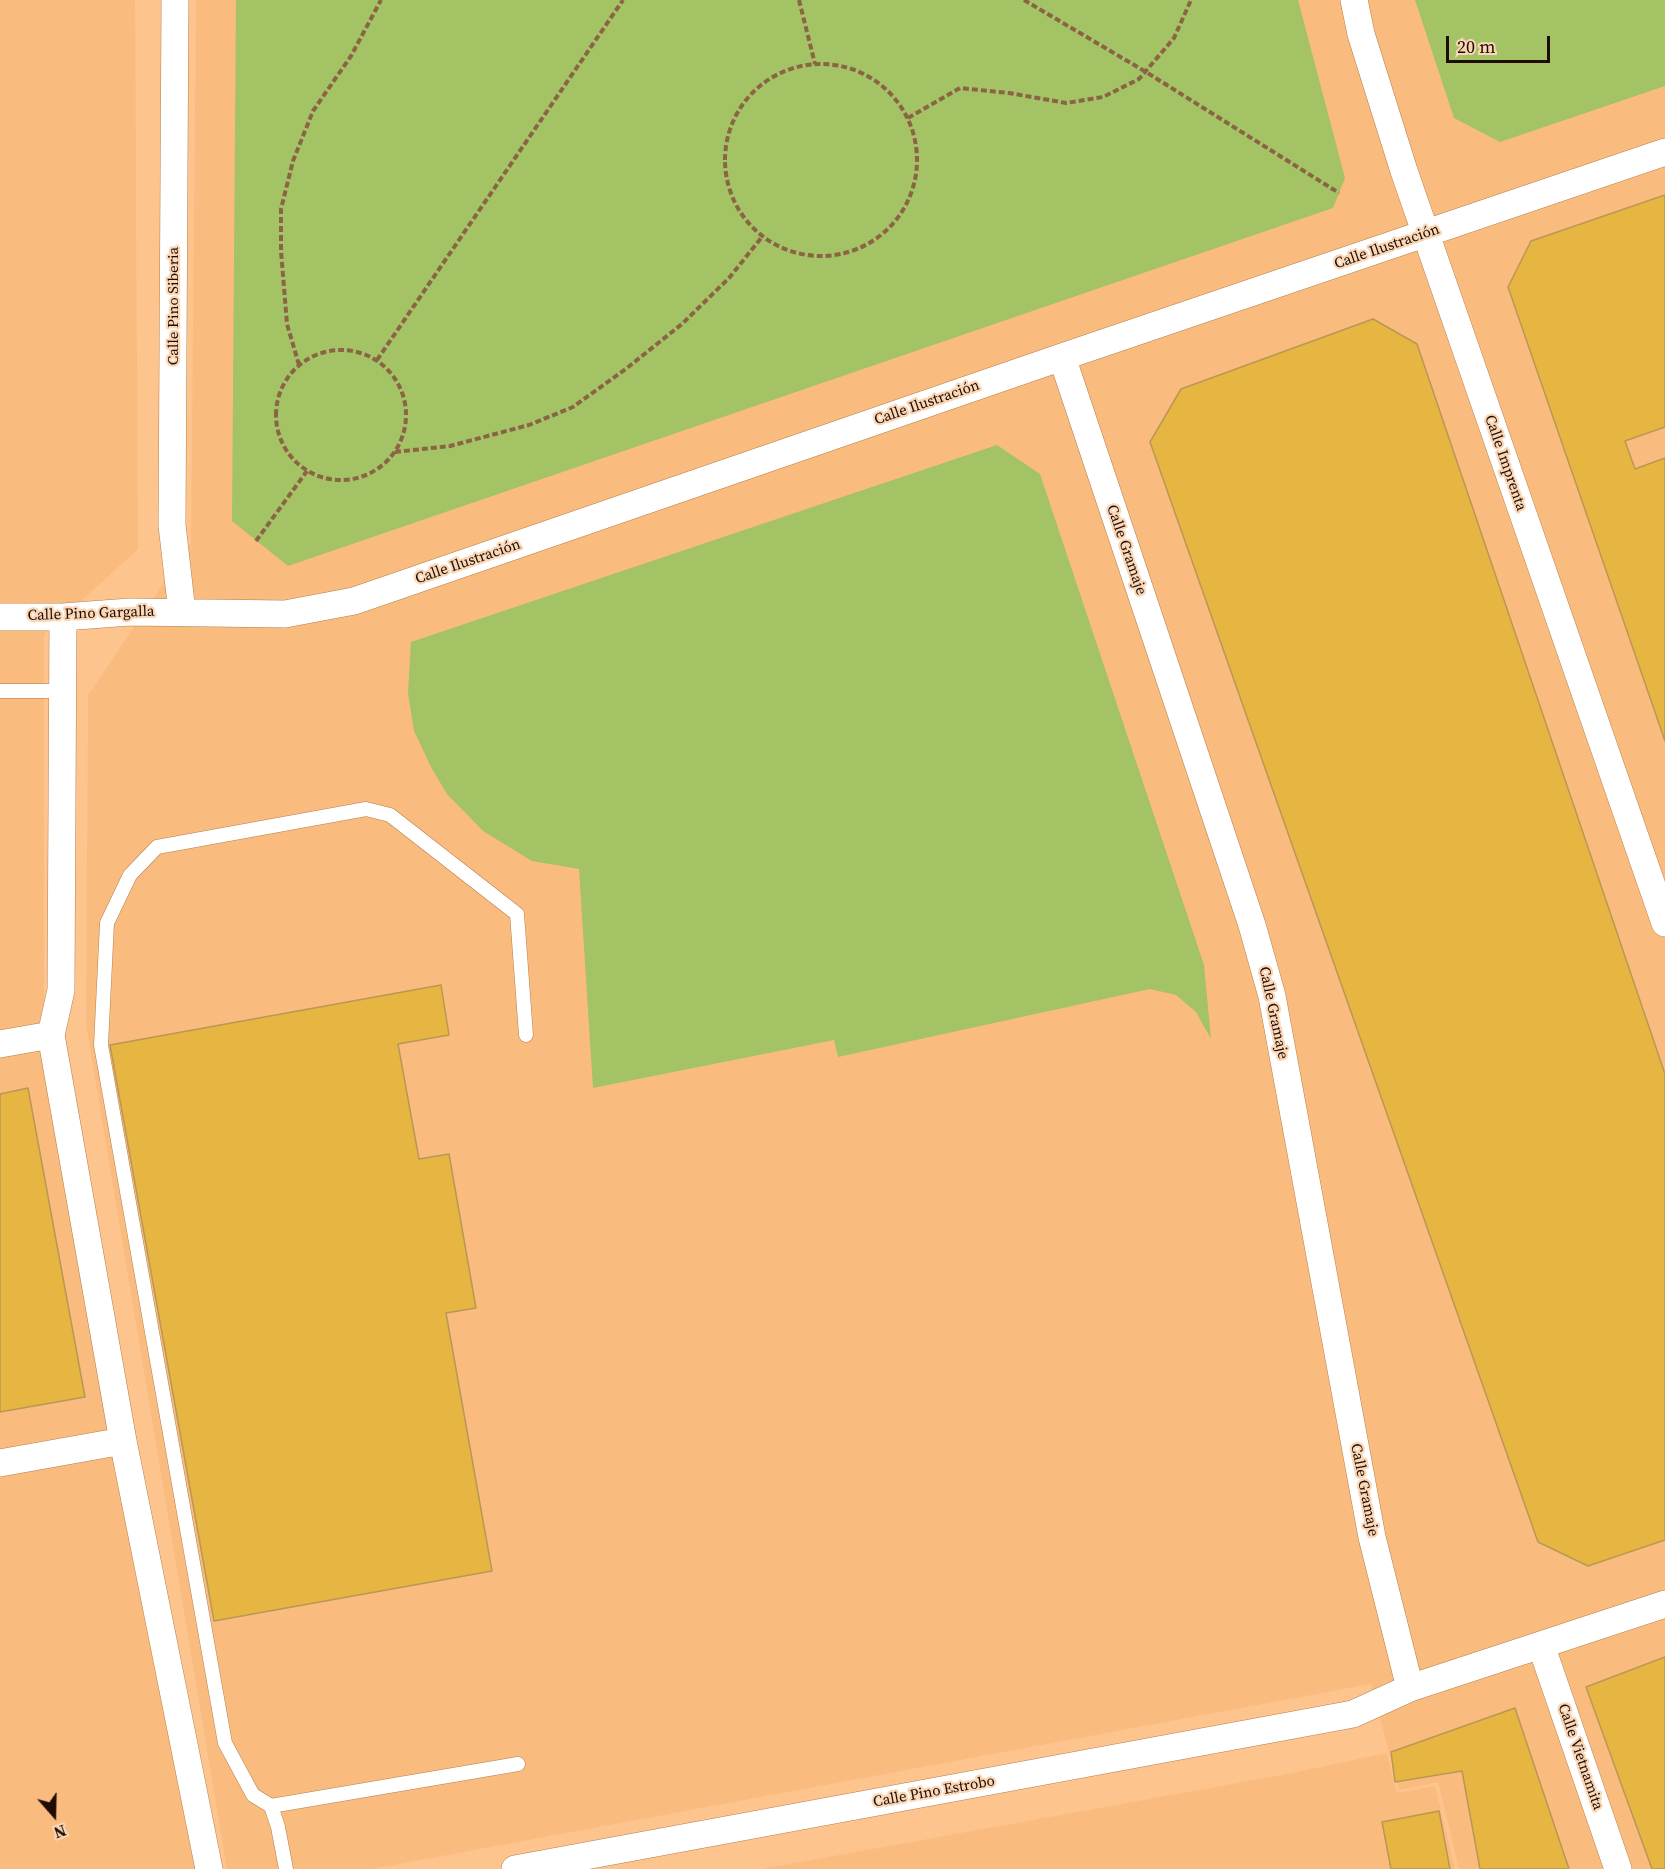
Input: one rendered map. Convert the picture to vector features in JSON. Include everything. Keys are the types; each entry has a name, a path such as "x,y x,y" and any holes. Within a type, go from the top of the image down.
{"street":[{"name":"Calle Pino Siberia","path":"175,0 172,525 182,612"},
{"name":"Calle Imprenta","path":"1354,0 1361,34 1425,234 1665,923"},
{"name":"Calle Ilustración","path":"182,612 285,614 354,601 1062,357 1665,153"},
{"name":"Calle Gramaje","path":"1062,357 1252,925 1272,996 1372,1538 1410,1688"},
{"name":"Calle Pino Gargalla","path":"0,617 182,612"},
{"path":"63,617 61,990 51,1035 123,1442 209,1869"},
{"path":"0,1044 51,1035"},
{"path":"0,1464 123,1442"},
{"name":"Calle Pino Estrobo","path":"515,1869 1353,1714 1410,1688 1665,1604"},
{"name":"Calle Vietnamita","path":"1541,1645 1618,1869"}],"lane":[{"path":"0,691 62,691"},
{"path":"286,1869 278,1827 271,1806 253,1795 225,1743 101,1045 107,923 130,875 157,847 366,809 390,815 517,914 526,1035"},
{"path":"271,1806 518,1764"}],"path":[{"path":"299,365 287,324 281,250 281,209 293,160 314,111 351,56 381,0"},
{"path":"377,360 623,0"},
{"path":"799,0 815,64"},
{"path":"1024,0 1146,72 1339,192"},
{"path":"908,118 960,88 1009,93 1066,104 1103,97 1139,79 1146,72 1174,38 1191,0"},
{"path":"815,64 838,64 860,71 879,83 896,99 908,118 917,148 915,181 903,210 882,234 854,250 822,256 791,252 762,237 741,216 729,190 724,161 728,132 741,105 761,84 786,69 815,64"},
{"path":"395,452 450,446 529,425 573,407 682,324 729,278 762,237"},
{"path":"337,350 357,352 377,360 392,374 402,392 406,412 404,433 395,452 381,466 364,476 345,480 325,479 307,471 291,458 280,441 275,420 277,399 285,380 299,365 317,354 337,350"},
{"path":"256,541 307,471"}],"shaded area":[{"path":"0,0 135,0 138,549 44,635 44,1034 215,1869 0,1869"},
{"path":"196,0 1665,0 1665,1869 1459,1869 1438,1782 1399,1790 1371,1684 372,1869 227,1869 86,1024 88,695 191,543"},
{"path":"1387,1753 1397,1793 1435,1786 1455,1869 762,1869 1287,1774"}],"green space":[{"path":"236,0 1298,0 1345,178 1333,208 288,566 232,521"},
{"path":"1415,0 1665,0 1665,86 1500,142 1454,118"},
{"path":"997,445 1040,474 1204,965 1211,1039 1196,1012 1176,995 1150,989 838,1057 834,1040 593,1088 579,869 532,861 483,831 447,794 414,731 408,693 411,642"}],"building":[{"path":"1665,195 1665,427 1625,441 1635,469 1665,458 1665,741 1508,287 1531,241"},
{"path":"1373,319 1417,344 1665,1074 1665,1540 1588,1566 1538,1542 1150,442 1181,389"},
{"path":"441,985 449,1035 398,1044 419,1159 449,1154 476,1308 446,1313 492,1571 214,1621 110,1045"},
{"path":"28,1088 85,1397 0,1412 0,1094"},
{"path":"1665,1657 1665,1869 1652,1869 1586,1687"},
{"path":"1515,1708 1569,1869 1480,1869 1462,1771 1395,1782 1391,1752"},
{"path":"1439,1811 1450,1869 1391,1869 1382,1822"}]}
